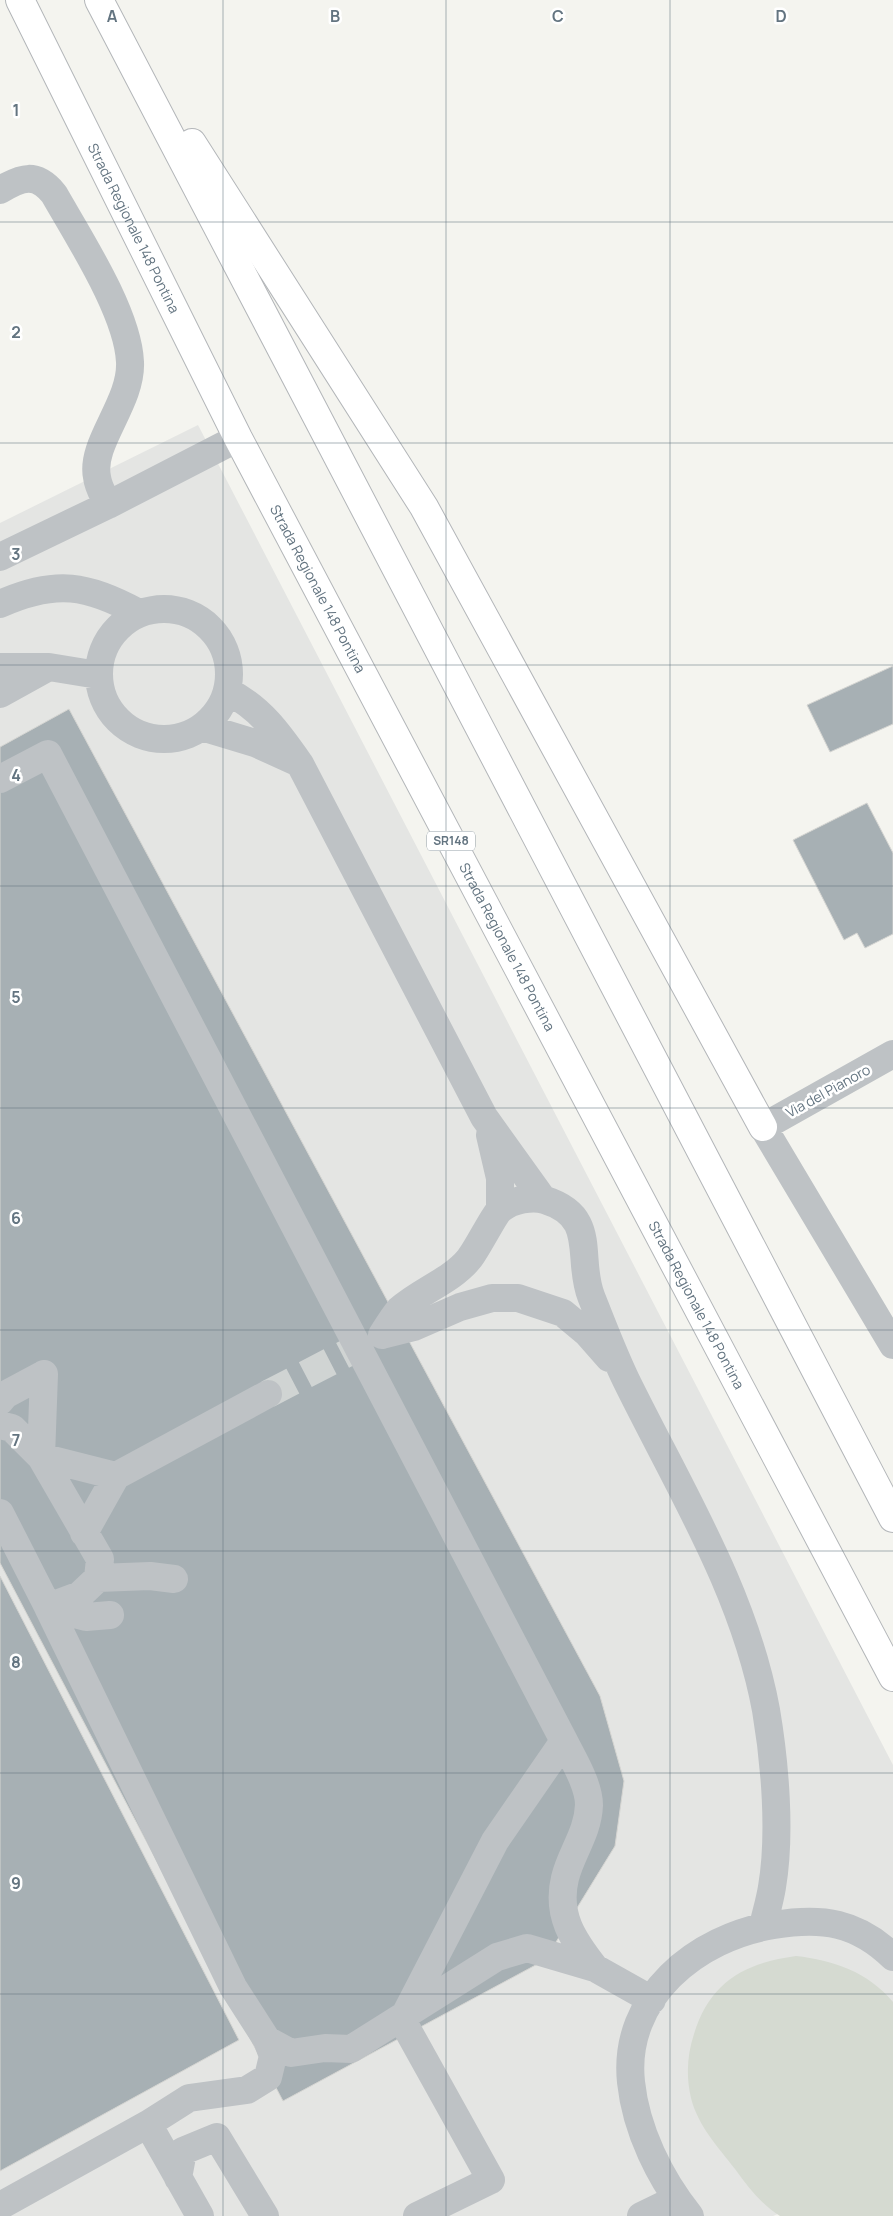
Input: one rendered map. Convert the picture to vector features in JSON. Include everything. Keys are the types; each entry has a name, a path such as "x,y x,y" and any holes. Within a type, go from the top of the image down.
{"highway":[{"name":"Strada Regionale 148 Pontina","path":"20,0 238,438 893,1677"},
{"path":"100,0 424,507 763,1127"},
{"path":"100,0 893,1518"}],"street":[{"path":"0,190 16,180 29,178 47,186 54,194 120,318 127,338 131,364 127,387 120,410 102,443 96,466 96,477 108,505"},
{"path":"0,557 108,505 238,438"},
{"path":"0,604 45,590 81,589 99,593 140,613"},
{"path":"165,609 184,613 202,621 216,635 225,652 229,664 227,691 222,704 213,717 202,727 184,737 164,740 144,737 126,728 111,713 102,696 98,675 101,656 109,638 122,623 140,613 165,609"},
{"path":"0,667 49,667 98,675"},
{"path":"0,694 49,667"},
{"path":"227,691 244,699 268,720 300,764 484,1117 542,1198"},
{"path":"202,727 254,743 300,764"},
{"path":"0,779 48,754 581,1774 589,1804 582,1837 565,1878 563,1913 575,1942 595,1968"},
{"name":"Via del Pianoro","path":"763,1127 893,1054"},
{"path":"484,1117 498,1168 500,1209 480,1246 466,1263 399,1310 382,1335 414,1327 460,1307 492,1298 518,1298 563,1313 587,1333 626,1379"},
{"path":"763,1127 893,1345"},
{"path":"500,1209 519,1200 542,1198 564,1208 577,1222 584,1240 589,1290 626,1379 716,1557 753,1655 767,1718 773,1760 775,1811 773,1877 763,1926"},
{"path":"0,1401 5,1396 44,1374 41,1457"},
{"path":"84,1532 116,1476 268,1394"},
{"path":"0,1425 12,1428 41,1457 100,1559 98,1578 80,1595 48,1607"},
{"path":"41,1457 116,1476"},
{"path":"0,1513 48,1607 233,1987 267,2040 273,2056 268,2077 247,2090 188,2098 148,2124 0,2206"},
{"path":"98,1578 150,1576 174,1579"},
{"path":"48,1607 86,1617 110,1615"},
{"path":"403,2016 495,1841 564,1741"},
{"path":"641,2216 683,2208 654,2160 640,2120 631,2082 633,2048 642,2018 652,2000 681,1964 723,1939 763,1926 802,1921 840,1924 875,1941 893,1957"},
{"path":"267,2040 291,2053 325,2048 351,2050 497,1957 527,1948 595,1968 652,2000"},
{"path":"403,2016 491,2180 417,2216"},
{"path":"148,2124 200,2216"},
{"path":"178,2178 183,2151 217,2137 266,2216"}],"shaded area":[{"path":"198,425 893,1765 893,2168 773,2216 0,2216 0,523"},
{"path":"796,1956 836,1964 849,1969 872,1983 893,2002 893,2216 780,2216 761,2201 745,2182 709,2136 694,2108 688,2082 689,2058 694,2034 709,2001 720,1988 745,1970 777,1959"}],"building":[{"path":"893,666 893,724 830,752 807,705"},
{"path":"69,709 600,1696 624,1781 615,1846 545,1960 283,2101 0,1563 0,747"},
{"path":"867,803 893,853 893,934 865,948 857,933 844,940 793,840"},
{"path":"0,1576 239,2040 0,2171"}],"tunnel":[{"path":"268,1394 378,1337"}]}
